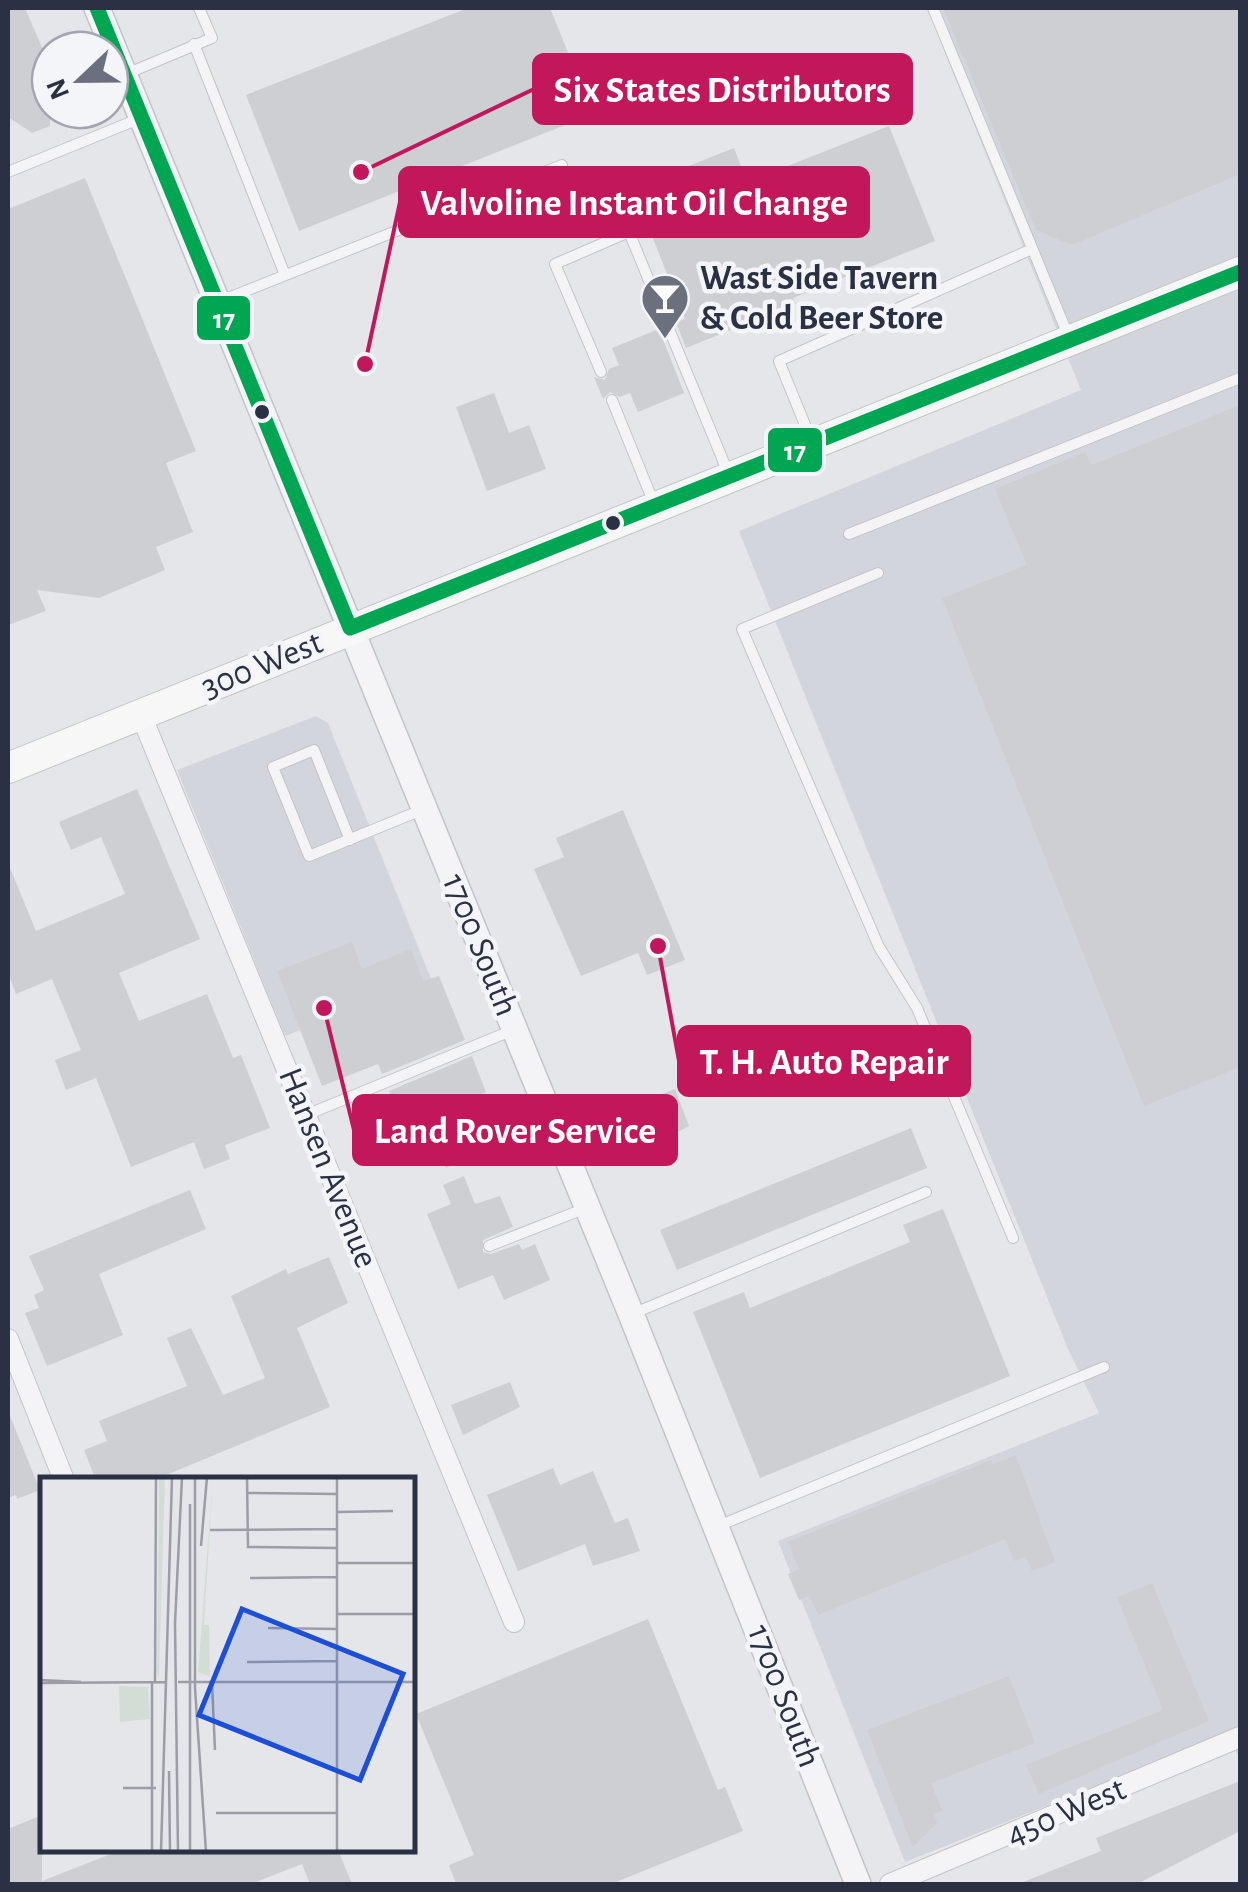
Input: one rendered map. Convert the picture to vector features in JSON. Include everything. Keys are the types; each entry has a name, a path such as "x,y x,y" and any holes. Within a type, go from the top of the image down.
{"main road":[{"name":"300 West","path":"8,768 1240,272"}],"street":[{"name":"1700 South","path":"130,88 631,1314 858,1884"},
{"name":"Hansen Avenue","path":"142,714 514,1622"},
{"path":"8,1339 63,1477"},
{"name":"450 West","path":"890,1884 1240,1738"}],"lane":[{"path":"130,73 212,38 199,8"},
{"path":"933,8 1070,340"},
{"path":"194,44 285,276"},
{"path":"8,172 142,118"},
{"path":"217,302 562,165"},
{"path":"601,372 556,264 629,232 730,476"},
{"path":"812,443 779,361 1032,249"},
{"path":"849,534 1240,378"},
{"path":"612,400 655,506"},
{"path":"878,573 742,628 879,947 916,1008 1013,1238"},
{"path":"350,840 314,750 273,768 309,856 350,840 425,809"},
{"path":"306,1115 515,1030"},
{"path":"631,1314 926,1192"},
{"path":"489,1246 587,1208"},
{"path":"717,1527 1104,1368"}],"shaded area":[{"path":"927,8 1240,8 1240,1758 1226,1735 905,1862 778,1541 1099,1413 1068,1349 739,531 1081,390"},
{"path":"316,716 328,723 431,979 285,1036 177,770"}],"building":[{"path":"8,8 25,8 34,30 30,30 30,130 40,130 32,133 8,117"},
{"path":"468,8 550,8 593,114 299,231 246,95"},
{"path":"943,8 1240,8 1240,174 1072,245 1036,230"},
{"path":"889,126 935,241 793,298 796,304 686,348 676,322 685,319 633,188 734,148 747,182"},
{"path":"85,178 196,451 166,463 193,532 156,547 165,570 99,598 37,590 46,611 8,625 8,209"},
{"path":"659,329 684,393 638,412 630,393 620,397 610,392 603,399 594,377 605,380 609,369 619,365 612,348"},
{"path":"494,393 509,433 529,425 546,469 487,491 456,407"},
{"path":"1240,405 1240,1067 1144,1106 942,598 1027,565 995,489 1085,452 1092,465"},
{"path":"137,789 200,939 119,973 139,1021 207,994 233,1058 241,1055 270,1128 225,1145 230,1159 204,1169 194,1142 131,1167 96,1078 66,1090 55,1060 81,1050 52,979 16,994 8,973 8,863 36,931 125,894 101,837 71,850 59,822"},
{"path":"623,810 685,960 647,975 638,953 581,976 534,869 564,857 556,838"},
{"path":"352,942 362,969 411,949 423,981 439,976 465,1040 382,1074 378,1064 322,1086 277,971"},
{"path":"472,1056 486,1092 471,1098 490,1145 446,1168 425,1116 402,1125 389,1091"},
{"path":"675,1089 689,1126 628,1158 613,1125 630,1118 627,1108"},
{"path":"911,1128 927,1168 677,1270 660,1230"},
{"path":"464,1176 475,1204 500,1196 513,1227 483,1240 483,1252 491,1254 519,1244 522,1250 535,1244 550,1280 504,1300 493,1275 458,1289 427,1214 451,1204 443,1185"},
{"path":"190,1190 206,1229 99,1274 123,1335 47,1366 25,1313 39,1308 34,1295 44,1290 29,1256"},
{"path":"943,1209 1010,1376 760,1478 693,1312 744,1292 750,1308 828,1276 910,1242 903,1225"},
{"path":"329,1257 348,1303 297,1328 330,1407 161,1477 95,1477 84,1450 107,1441 99,1421 187,1386 167,1338 191,1328 223,1395 265,1378 231,1296 286,1269 288,1274"},
{"path":"510,1382 520,1407 463,1435 451,1405"},
{"path":"8,1411 40,1490 17,1499 16,1495 8,1498"},
{"path":"1016,1455 1055,1562 1032,1571 1026,1556 1014,1561 1005,1539 818,1615 810,1596 799,1600 788,1574 799,1569 788,1542 991,1460 993,1464"},
{"path":"553,1468 560,1485 593,1471 615,1523 628,1518 640,1551 593,1566 585,1544 518,1571 487,1495"},
{"path":"1152,1583 1209,1721 1039,1794 1026,1765 1163,1710 1117,1597"},
{"path":"648,1619 718,1790 725,1787 743,1831 611,1884 456,1884 449,1865 474,1855 416,1714"},
{"path":"1009,1676 1035,1743 931,1783 942,1811 934,1814 937,1823 913,1847 867,1730"},
{"path":"1240,1781 1240,1831 1137,1884 1018,1884 1101,1851 1096,1838"},
{"path":"40,1816 42,1881 116,1852 339,1852 352,1884 310,1884 302,1864 251,1884 8,1884 8,1829"}],"transit line":[{"name":"17","path":"97,8 350,628"},
{"name":"17","path":"350,628 1240,272"}],"place":[{"name":"Six States Distributors","path":"361,172"},
{"name":"Wast Side Tavern & Cold Beer Store","path":"665,340"},
{"name":"Valvoline Instant Oil Change","path":"365,364"},
{"name":"T. H. Auto Repair","path":"658,946"},
{"name":"Land Rover Service","path":"324,1008"}]}
